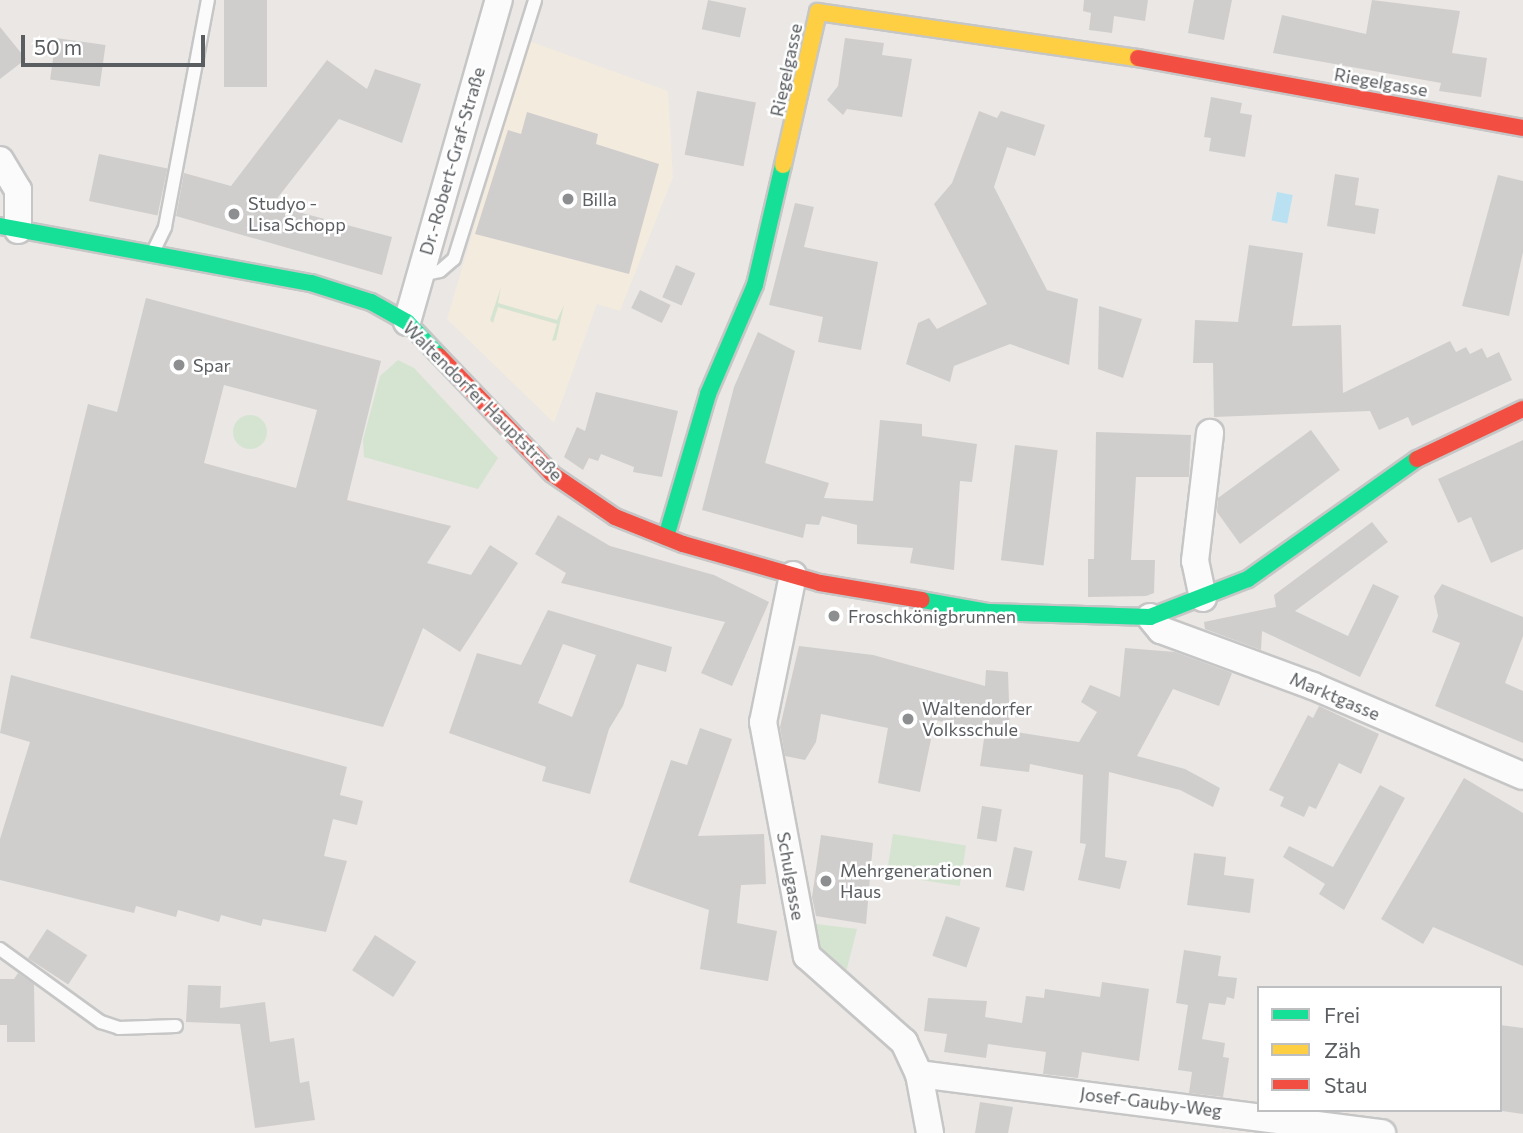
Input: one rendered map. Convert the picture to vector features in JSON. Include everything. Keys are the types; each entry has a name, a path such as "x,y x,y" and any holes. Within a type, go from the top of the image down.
{"main road":[{"name":"Riegelgasse","path":"666,537 708,394 755,285 818,12 1167,62 1523,128"},
{"name":"Waltendorfer Hauptstraße","path":"9,228 311,283 371,302 407,322 552,474 615,517 666,537 793,575 989,612 1150,617 1203,598 1260,572 1416,460 1523,409"}],"street":[{"name":"Dr.-Robert-Graf-Straße","path":"407,322 499,0"},
{"path":"0,160 18,190 9,228"},
{"path":"1203,598 1195,561 1210,433"},
{"name":"Schulgasse","path":"793,575 763,722 807,956 904,1042 919,1074 930,1133"},
{"name":"Marktgasse","path":"1150,617 1161,630 1313,686 1523,776"},
{"name":"Josef-Gauby-Weg","path":"919,1074 1382,1133"}],"lane":[{"path":"151,255 165,227 208,0"},
{"path":"421,275 440,271 454,260 536,0"},
{"path":"0,948 102,1022 119,1028 176,1026"}],"shaded area":[{"path":"529,41 668,91 673,177 620,311 597,304 554,423 447,319"}],"green space":[{"path":"501,287 498,303 557,320 564,305 556,340 552,341 557,324 498,307 493,323 490,320"},
{"path":"398,360 414,368 498,458 478,489 364,457 363,440 380,376"},
{"path":"250,415 262,420 267,432 262,444 250,449 238,444 233,432 238,420"},
{"path":"893,834 966,846 960,886 887,874"},
{"path":"808,923 857,929 844,980 822,957"}],"water":[{"path":"1277,192 1293,195 1287,224 1271,220"}],"building":[{"path":"224,0 267,0 267,87 224,87"},
{"path":"708,0 746,8 740,37 702,29"},
{"path":"1084,0 1148,0 1145,21 1114,16 1112,33 1089,30 1091,13 1083,11"},
{"path":"1194,0 1232,0 1224,40 1188,33"},
{"path":"1372,0 1460,11 1452,53 1487,58 1481,97 1439,91 1441,83 1273,53 1282,15 1366,34"},
{"path":"0,27 26,59 0,79"},
{"path":"56,38 106,45 100,87 50,80"},
{"path":"845,38 884,43 882,55 912,59 902,117 847,109 843,115 827,100 838,86"},
{"path":"327,60 367,89 375,69 421,84 402,143 339,119 272,205 392,237 382,275 176,216 184,173 231,186"},
{"path":"697,91 756,102 743,166 685,155"},
{"path":"1211,97 1242,103 1240,113 1252,115 1245,157 1209,151 1211,138 1204,137"},
{"path":"979,111 997,118 1001,111 1045,125 1035,156 1007,147 994,187 1047,290 1078,299 1069,365 1010,344 954,366 950,382 906,364 918,323 929,318 937,329 987,304 934,204 952,183"},
{"name":"Billa","path":"527,112 598,134 596,144 659,164 629,274 475,234 508,130 521,134"},
{"path":"99,154 167,169 157,216 89,201"},
{"path":"1335,174 1359,178 1355,205 1379,209 1375,234 1327,226"},
{"path":"1498,175 1523,181 1523,252 1509,316 1462,306"},
{"path":"795,203 814,207 804,247 878,262 861,350 818,342 823,317 769,305"},
{"path":"1249,245 1303,253 1292,326 1341,325 1343,393 1450,341 1456,352 1466,347 1470,354 1482,348 1487,358 1499,352 1512,380 1412,426 1408,417 1379,430 1370,411 1214,417 1213,363 1193,363 1195,320 1238,322"},
{"path":"676,265 695,273 682,305 662,297"},
{"path":"640,290 671,305 662,323 631,308"},
{"path":"146,298 381,361 347,500 451,526 427,563 471,575 490,545 518,563 460,652 423,628 383,727 30,638 88,404 117,412","holes":["224,385 317,410 296,488 204,463"]},
{"path":"1099,306 1142,319 1123,378 1098,369"},
{"path":"758,332 795,351 765,463 829,483 824,498 873,501 880,420 922,424 922,436 977,444 972,482 960,481 954,570 910,563 913,548 857,544 857,525 822,516 819,525 806,524 803,538 702,510 734,387"},
{"path":"596,392 678,411 662,477 633,472 634,467 601,454 598,461 589,458 583,470 564,457 577,427 585,431"},
{"path":"1311,430 1340,470 1240,544 1217,512 1218,498"},
{"path":"1096,432 1191,435 1189,477 1136,477 1131,560 1155,560 1154,593 1146,596 1088,597 1088,559 1094,559"},
{"path":"1523,440 1523,549 1491,563 1471,517 1458,523 1438,479"},
{"path":"1015,445 1058,450 1044,565 1001,560"},
{"path":"558,515 610,546 714,575 769,602 732,686 701,673 725,622 561,583 566,573 535,554"},
{"path":"1372,522 1388,542 1295,611 1348,636 1373,584 1399,596 1360,677 1262,631 1261,650 1205,629 1204,622 1276,607 1274,595"},
{"path":"1442,584 1523,617 1523,636 1505,683 1523,691 1523,743 1435,706 1460,643 1432,632 1438,616 1434,596"},
{"path":"548,610 672,647 666,672 637,664 623,706 609,729 590,794 542,781 546,767 449,733 477,653 521,665","holes":["563,644 596,655 572,717 538,703"]},
{"path":"799,646 873,655 985,686 986,670 1008,672 1010,731 1079,742 1097,712 1081,702 1090,685 1120,697 1125,648 1175,652 1232,673 1219,706 1173,689 1137,756 1185,769 1220,788 1213,807 1180,790 1109,772 1105,857 1127,861 1120,889 1078,880 1086,844 1080,843 1083,775 1030,764 1029,772 980,766 985,732 935,720 920,792 878,783 888,728 821,714 816,742 805,760 785,756 780,727"},
{"path":"11,675 347,767 340,795 363,801 357,825 333,819 324,856 347,861 326,932 263,919 261,926 221,915 219,922 178,910 176,917 136,906 134,913 0,880 0,839 30,742 0,733"},
{"path":"1319,706 1379,734 1361,774 1339,763 1316,809 1309,806 1304,817 1280,806 1284,797 1269,790 1308,715 1313,718"},
{"path":"700,728 732,739 698,836 764,834 766,884 741,885 737,923 777,931 768,981 700,969 709,910 629,882 671,760 687,765"},
{"path":"1464,778 1523,813 1523,966 1433,927 1423,944 1381,919"},
{"path":"1380,785 1405,798 1344,910 1319,894 1325,884 1283,857 1289,846 1333,867"},
{"path":"982,806 1002,809 997,842 977,839"},
{"name":"Mehrgenerationen Haus","path":"821,835 873,843 866,924 816,916 812,897"},
{"path":"1014,847 1033,851 1024,891 1005,887"},
{"path":"1194,853 1226,857 1224,875 1254,879 1250,913 1187,905"},
{"path":"946,916 980,928 966,967 932,956"},
{"path":"47,929 87,955 68,984 28,958"},
{"path":"375,935 416,962 393,997 352,970"},
{"path":"1184,950 1221,956 1218,976 1237,978 1234,999 1227,997 1225,1005 1209,1003 1202,1039 1225,1043 1223,1057 1229,1058 1223,1097 1189,1093 1192,1072 1178,1070 1188,1005 1176,1003"},
{"path":"18,973 34,984 35,1042 7,1042 7,1025 0,1025 0,979 14,979"},
{"path":"1102,982 1149,989 1139,1061 1082,1052 1078,1078 1043,1074 1046,1052 988,1044 986,1058 944,1052 947,1034 924,1031 928,998 987,1001 985,1017 1022,1023 1026,996 1044,998 1045,989 1100,997"},
{"path":"188,985 221,986 220,1008 265,1002 270,1042 294,1038 300,1083 309,1081 315,1120 255,1128 240,1024 186,1022"},
{"path":"1502,1025 1523,1028 1523,1114 1502,1111"},
{"path":"980,1102 1013,1107 1008,1133 975,1133"}],"traffic: fast":[{"path":"666,537 708,394 755,285 783,165"},
{"path":"0,226 311,283 371,302 407,322 439,356"},
{"path":"922,600 989,612 1150,617 1248,579 1417,459"}],"traffic: slow":[{"path":"783,165 818,12 1138,58"}],"traffic: jam":[{"path":"1138,58 1523,128"},
{"path":"439,356 552,474 615,517 683,544 820,583 922,600"},
{"path":"1417,459 1523,409"}],"place":[{"name":"Billa","path":"568,199"},
{"name":"Studyo - Lisa Schopp","path":"234,214"},
{"name":"Spar","path":"179,365"},
{"name":"Froschkönigbrunnen","path":"834,616"},
{"name":"Waltendorfer Volksschule","path":"908,719"},
{"name":"Mehrgenerationen Haus","path":"826,881"}]}
